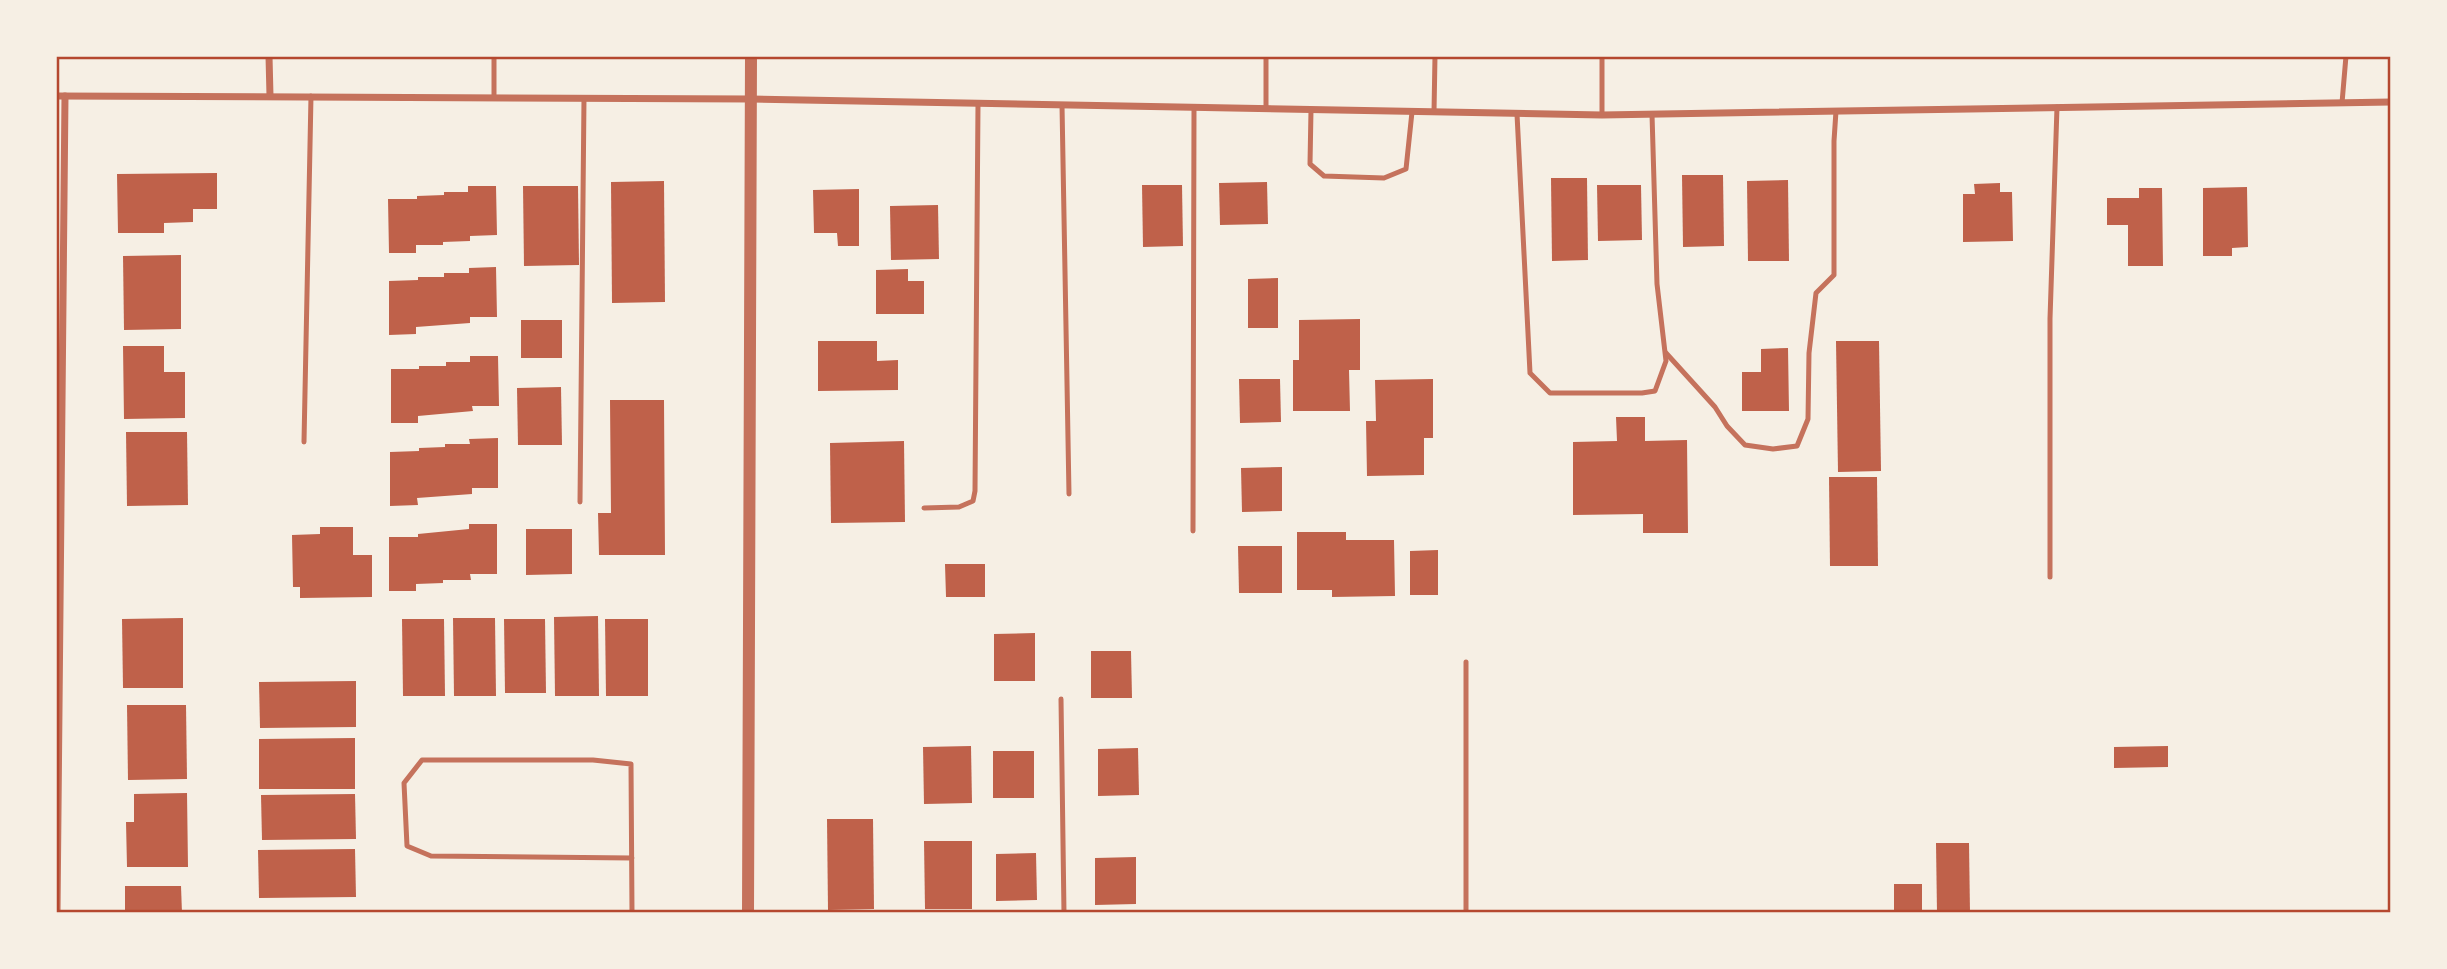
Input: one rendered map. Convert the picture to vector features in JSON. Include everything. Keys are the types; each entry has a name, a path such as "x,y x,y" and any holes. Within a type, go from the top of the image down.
{"street":[{"path":"269,56 270,96"},
{"path":"748,913 751,56"},
{"path":"56,96 751,99 1602,115 2391,102"},
{"path":"57,913 65,96"}],"lane":[{"path":"494,56 494,97"},
{"path":"1266,56 1266,109"},
{"path":"1434,113 1435,56"},
{"path":"1602,56 1602,115"},
{"path":"2342,103 2346,56"},
{"path":"304,442 311,96"},
{"path":"580,502 584,98"},
{"path":"924,508 959,507 973,501 975,491 978,104"},
{"path":"1062,105 1069,495"},
{"path":"2050,577 2050,318 2057,107"},
{"path":"1193,531 1194,108"},
{"path":"1311,110 1310,164 1324,176 1384,177 1406,169 1412,112"},
{"path":"1665,352 1745,445 1773,449 1797,446 1808,419 1809,354 1816,293 1834,275 1836,111"},
{"path":"1517,114 1530,373 1550,393 1642,393 1655,391 1666,361 1657,284 1652,114"},
{"path":"1466,662 1466,913"},
{"path":"1061,699 1064,913"},
{"path":"632,858 432,856 407,846 404,783 422,760 593,760 631,764 632,858 632,913"}],"building":[{"path":"217,173 217,209 193,209 193,222 164,223 164,233 118,233 117,174"},
{"path":"1682,175 1723,175 1724,246 1683,247"},
{"path":"1551,178 1587,178 1588,260 1552,261"},
{"path":"1788,180 1789,261 1748,261 1747,181"},
{"path":"664,181 665,302 612,303 611,182"},
{"path":"1267,182 1268,224 1220,225 1219,183"},
{"path":"2000,183 2000,192 2012,192 2013,241 1963,242 1963,194 1975,194 1974,184"},
{"path":"1142,185 1182,185 1183,246 1143,247"},
{"path":"1597,185 1641,185 1642,240 1598,241"},
{"path":"468,186 496,186 497,235 470,236 470,241 443,242 443,245 416,245 416,253 389,253 388,199 417,199 417,196 444,195 444,192 468,192"},
{"path":"523,186 578,186 579,265 524,266"},
{"path":"2247,187 2248,247 2232,248 2232,256 2203,256 2203,188"},
{"path":"2139,188 2162,188 2163,266 2128,266 2128,225 2107,225 2107,198 2139,198"},
{"path":"859,189 859,246 838,246 837,233 814,233 813,190"},
{"path":"938,205 939,259 891,260 890,206"},
{"path":"181,255 181,329 124,330 123,256"},
{"path":"496,267 497,317 470,317 470,323 416,327 416,334 389,335 389,281 444,277 444,273 469,273 469,268"},
{"path":"908,269 908,281 924,281 924,314 876,314 876,270"},
{"path":"1278,278 1278,328 1248,328 1248,279"},
{"path":"1360,319 1360,370 1349,370 1350,411 1293,411 1293,360 1299,360 1299,320"},
{"path":"521,320 562,320 562,358 521,358"},
{"path":"818,341 877,341 877,361 898,360 898,390 818,391"},
{"path":"1836,341 1879,341 1881,471 1838,472"},
{"path":"123,346 164,346 164,372 185,372 185,418 124,419"},
{"path":"1788,348 1789,411 1742,411 1742,372 1761,372 1761,349"},
{"path":"470,356 498,356 499,406 472,406 473,411 418,416 418,423 391,423 391,369 446,366 446,362 470,362"},
{"path":"1239,379 1280,379 1281,422 1240,423"},
{"path":"1433,379 1433,438 1424,438 1424,475 1367,476 1366,421 1376,421 1375,380"},
{"path":"561,387 562,445 518,445 517,388"},
{"path":"610,400 664,400 665,555 599,555 598,513 611,513"},
{"path":"1616,417 1645,417 1645,441 1687,440 1688,533 1643,533 1643,514 1573,515 1573,442 1617,441"},
{"path":"126,432 187,432 188,505 127,506"},
{"path":"498,438 498,488 472,488 472,494 417,498 418,505 390,506 390,452 419,451 419,448 445,447 445,444 470,444 469,439"},
{"path":"904,441 905,522 831,523 830,443"},
{"path":"1282,467 1282,511 1242,512 1241,468"},
{"path":"1829,477 1877,477 1878,566 1830,566"},
{"path":"469,524 497,524 497,574 470,574 471,580 416,584 416,591 389,591 389,537 418,537 418,534 469,529"},
{"path":"320,527 353,527 353,555 372,555 372,597 300,598 300,587 293,587 292,535 320,534"},
{"path":"526,529 572,529 572,574 526,575"},
{"path":"1297,532 1346,532 1346,540 1394,540 1395,596 1332,597 1332,590 1297,590"},
{"path":"1238,546 1282,546 1282,593 1239,593"},
{"path":"1438,550 1438,595 1410,595 1410,551"},
{"path":"945,564 985,564 985,597 946,597"},
{"path":"598,616 599,696 555,696 554,617"},
{"path":"183,618 183,688 123,688 122,619"},
{"path":"453,618 495,618 496,696 454,696"},
{"path":"402,619 444,619 445,696 403,696"},
{"path":"504,619 545,619 546,693 505,693"},
{"path":"605,619 648,619 648,696 606,696"},
{"path":"1035,633 1035,681 994,681 994,634"},
{"path":"1091,651 1131,651 1132,698 1091,698"},
{"path":"356,681 356,727 260,728 259,682"},
{"path":"127,705 186,705 187,779 128,780"},
{"path":"355,738 355,789 259,789 259,739"},
{"path":"971,746 972,803 924,804 923,747"},
{"path":"2168,746 2168,767 2114,768 2114,747"},
{"path":"1138,748 1139,795 1098,796 1098,749"},
{"path":"993,751 1034,751 1034,798 993,798"},
{"path":"187,793 188,867 127,867 126,822 134,822 134,794"},
{"path":"355,794 356,839 262,840 261,795"},
{"path":"827,819 873,819 874,909 828,910"},
{"path":"924,841 972,841 972,909 925,909"},
{"path":"1936,843 1969,843 1970,913 1937,913"},
{"path":"355,849 356,897 259,898 258,850"},
{"path":"1036,853 1037,900 996,901 996,854"},
{"path":"1136,857 1136,904 1095,905 1095,858"},
{"path":"1894,884 1922,884 1922,913 1894,913"},
{"path":"125,886 181,886 182,913 125,913"}]}
